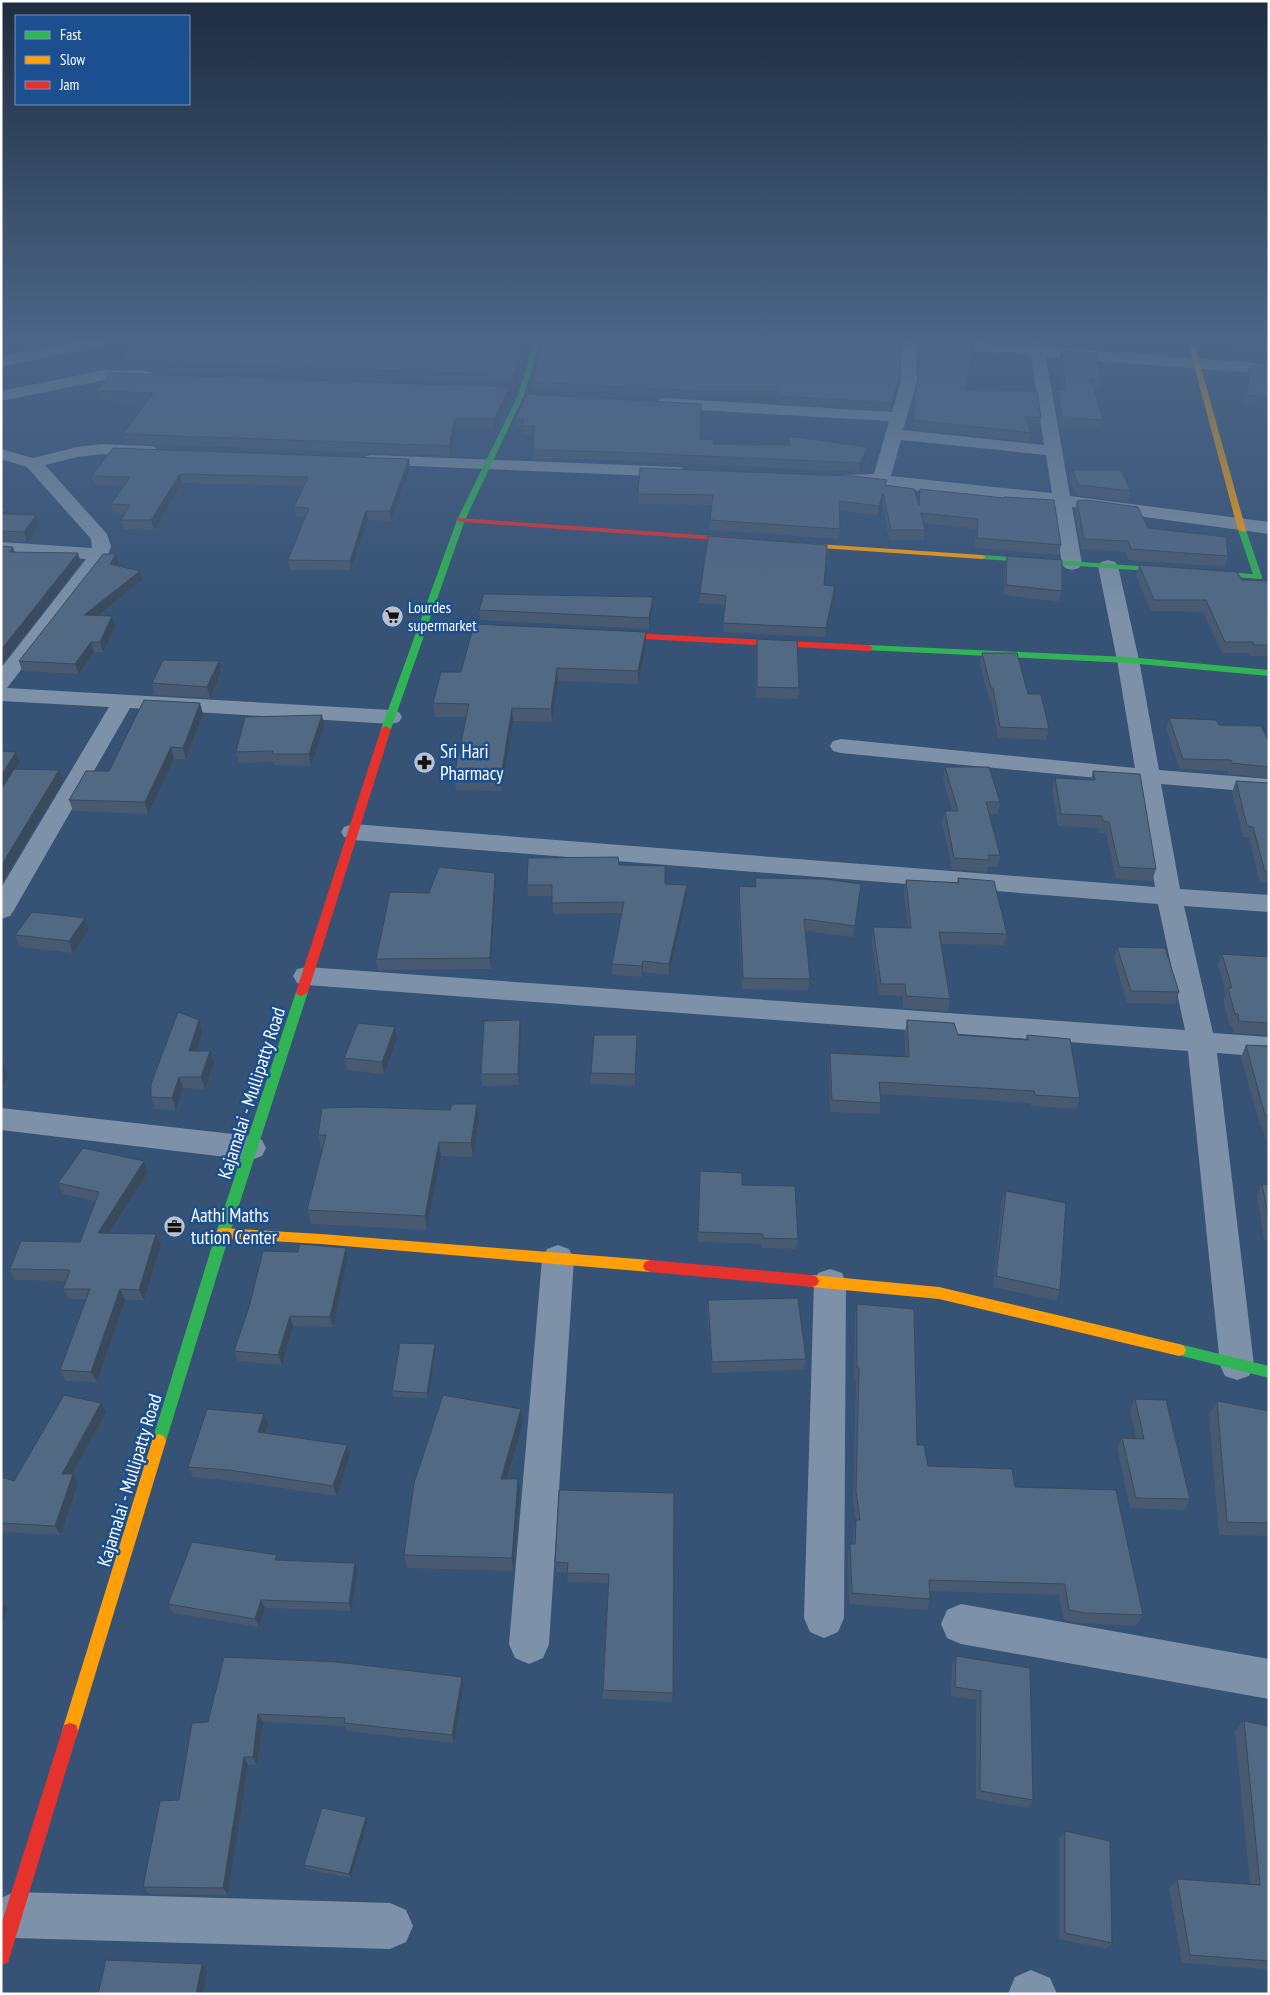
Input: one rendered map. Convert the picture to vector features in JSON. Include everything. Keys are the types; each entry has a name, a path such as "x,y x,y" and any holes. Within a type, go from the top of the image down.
{"street":[{"name":"Kajamalai - Mullipatty Road","path":"1,1956 223,1233 353,832 391,717 461,520 503,432"},
{"path":"1051,432 1072,564"},
{"path":"776,542 1258,577 1240,523 1215,432"},
{"path":"881,480 894,434 1054,451"},
{"path":"1,454 33,463 77,452 102,449 162,451"},
{"path":"359,459 695,473"},
{"path":"1,683 100,554 102,546 100,538 33,463"},
{"path":"832,478 881,480 1062,500 1269,528"},
{"path":"461,520 756,541"},
{"path":"1,548 100,554"},
{"path":"1108,566 1128,660 1168,896 1201,1042 1237,1365"},
{"path":"423,626 522,631"},
{"path":"602,634 1128,660 1269,673"},
{"path":"1,694 391,717"},
{"path":"1,910 123,701"},
{"path":"841,746 1269,786"},
{"path":"353,832 1269,904"},
{"path":"307,976 1269,1047"},
{"path":"1,1119 251,1148"},
{"path":"223,1233 558,1258 939,1293 1269,1372"},
{"path":"529,1644 558,1258"},
{"path":"824,1618 830,1283"},
{"path":"961,1624 1269,1679"},
{"path":"14,1915 390,1926"}],"building":[{"path":"124,432 452,432 449,446 123,434"},
{"path":"534,432 700,432 700,439 714,440 713,444 790,445 788,436 868,447 860,463 533,450"},
{"path":"113,448 409,459 390,511 366,511 350,561 288,560 309,508 294,507 308,477 180,474 151,520 121,520 130,505 111,504 130,477 92,476"},
{"path":"640,468 853,476 887,480 885,485 914,489 919,505 920,489 1004,498 1054,500 1061,545 977,538 978,519 921,513 925,530 891,530 883,493 879,506 839,501 840,529 710,520 713,495 638,494"},
{"path":"1072,470 1121,470 1131,491 1079,485"},
{"path":"1086,500 1138,507 1148,528 1226,537 1228,556 1131,549 1128,541 1084,539 1077,501"},
{"path":"1,508 6,508 2,514 36,515 24,532 1,531"},
{"path":"708,536 827,545 824,585 835,586 826,628 723,623 726,596 700,593"},
{"path":"1,546 13,547 9,552 78,553 1,650"},
{"path":"103,554 116,554 110,564 140,571 84,615 112,616 100,642 91,642 75,664 19,661"},
{"path":"1007,556 1062,560 1062,591 1006,585"},
{"path":"1139,565 1237,572 1242,580 1269,581 1269,645 1254,645 1253,642 1225,642 1206,600 1154,600"},
{"path":"484,594 653,597 649,618 479,610"},
{"path":"474,624 646,632 638,671 557,668 551,709 512,708 501,777 454,776 469,704 433,703 441,672 461,672"},
{"path":"757,639 797,641 799,688 757,687"},
{"path":"982,653 1017,653 1028,694 1041,694 1049,729 1000,727 993,688 991,688"},
{"path":"163,660 219,661 207,687 152,683"},
{"path":"144,700 200,703 183,748 171,747 145,802 69,800 86,771 109,771"},
{"path":"322,715 309,754 272,754 273,751 236,752 245,717"},
{"path":"1169,718 1216,720 1219,725 1261,726 1269,742 1269,767 1231,763 1231,760 1183,759"},
{"path":"1,751 16,752 1,776"},
{"path":"945,767 989,767 1000,802 986,802 1000,855 988,855 990,860 954,858 945,811 958,811"},
{"path":"14,769 59,770 1,866 1,790"},
{"path":"1093,771 1140,774 1156,869 1119,867 1109,822 1103,821 1102,816 1061,814 1055,778 1095,780"},
{"path":"1236,781 1269,783 1269,872 1265,872 1253,827 1247,826"},
{"path":"618,857 619,865 665,866 665,884 687,885 669,964 643,961 642,966 612,964 624,902 552,903 552,885 527,885 528,858"},
{"path":"439,867 495,873 490,958 376,959 390,892 429,893"},
{"path":"755,878 825,879 861,884 855,926 804,919 810,979 743,978 739,886 756,887"},
{"path":"958,878 994,881 1007,934 939,932 950,999 906,996 905,984 881,984 873,927 911,928 906,880 959,883"},
{"path":"32,912 85,918 69,941 15,935"},
{"path":"1117,947 1165,948 1179,992 1131,991"},
{"path":"1222,954 1269,957 1269,1023 1239,1021 1238,1014 1235,1014 1228,988 1232,988"},
{"path":"178,1012 199,1020 189,1051 210,1051 201,1077 179,1077 172,1098 151,1097 151,1084"},
{"path":"520,1020 518,1074 481,1074 484,1021"},
{"path":"907,1020 954,1023 958,1035 1028,1040 1027,1035 1070,1039 1080,1098 1035,1095 1034,1091 879,1082 881,1103 832,1100 830,1053 909,1057"},
{"path":"358,1023 395,1027 382,1062 344,1058"},
{"path":"594,1035 637,1035 635,1074 591,1073"},
{"path":"1246,1045 1269,1046 1269,1119 1265,1115"},
{"path":"452,1104 477,1104 471,1143 439,1142 425,1216 307,1210 326,1135 318,1135 322,1108 361,1107 450,1110"},
{"path":"83,1148 144,1161 98,1233 156,1234 139,1290 120,1289 91,1372 60,1370 90,1289 63,1289 70,1270 10,1269 21,1241 80,1242 99,1192 58,1183"},
{"path":"700,1171 742,1173 742,1185 795,1186 798,1239 763,1238 763,1234 698,1232"},
{"path":"1262,1184 1269,1185 1269,1219"},
{"path":"1006,1191 1066,1203 1060,1290 996,1276"},
{"path":"300,1244 346,1248 330,1317 290,1316 278,1355 234,1351 249,1307 263,1251 298,1252"},
{"path":"798,1298 806,1359 712,1362 708,1300"},
{"path":"857,1304 914,1309 917,1445 924,1445 928,1466 1012,1469 1015,1487 1116,1490 1143,1615 1085,1613 1069,1610 1065,1584 929,1580 930,1599 852,1593 850,1544 855,1544 856,1520 860,1520 856,1492 859,1368 857,1368"},
{"path":"400,1343 435,1344 427,1393 392,1391"},
{"path":"64,1395 101,1403 62,1474 73,1474 55,1526 1,1523 1,1477 14,1481"},
{"path":"443,1395 521,1409 501,1479 518,1479 512,1558 404,1555 414,1483"},
{"path":"1135,1399 1166,1400 1190,1499 1136,1498 1122,1438 1144,1439"},
{"path":"1217,1401 1269,1411 1269,1523 1227,1522"},
{"path":"207,1409 264,1414 258,1432 347,1445 333,1486 229,1470 188,1467"},
{"path":"559,1490 674,1493 673,1693 603,1690 609,1574 567,1573 568,1563 555,1562"},
{"path":"192,1542 277,1555 275,1560 355,1563 349,1603 261,1600 255,1619 168,1604"},
{"path":"956,1656 1030,1668 1033,1800 980,1791 981,1691 955,1687"},
{"path":"224,1657 337,1662 462,1677 452,1735 344,1723 345,1718 258,1714 253,1757 244,1757 223,1888 143,1887 160,1801 179,1800 192,1723 208,1722"},
{"path":"1244,1721 1269,1726 1269,1961 1190,1955 1177,1879 1260,1885"},
{"path":"322,1808 366,1817 349,1874 304,1865"},
{"path":"1065,1831 1110,1841 1112,1943 1065,1933"},
{"path":"106,1960 202,1964 196,1994 98,1994"}],"traffic: fast":[{"path":"386,729 461,520 503,432"},
{"path":"982,557 1258,577 1242,530"},
{"path":"869,648 1128,660 1269,673"},
{"path":"159,1441 223,1233 302,992"},
{"path":"1179,1350 1269,1372"}],"traffic: slow":[{"path":"1215,432 1242,530"},
{"path":"791,544 982,557"},
{"path":"423,626 511,630"},
{"path":"223,1233 321,1239 650,1266"},
{"path":"812,1281 939,1293 1179,1350"},
{"path":"70,1731 159,1441"}],"traffic: jam":[{"path":"461,520 745,540"},
{"path":"609,635 869,648"},
{"path":"302,992 386,729"},
{"path":"650,1266 812,1281"},
{"path":"1,1956 70,1731"}],"place":[{"name":"Lourdes supermarket","path":"392,616"},
{"name":"Sri Hari Pharmacy","path":"424,762"},
{"name":"Aathi Maths tution Center","path":"175,1226"}]}
